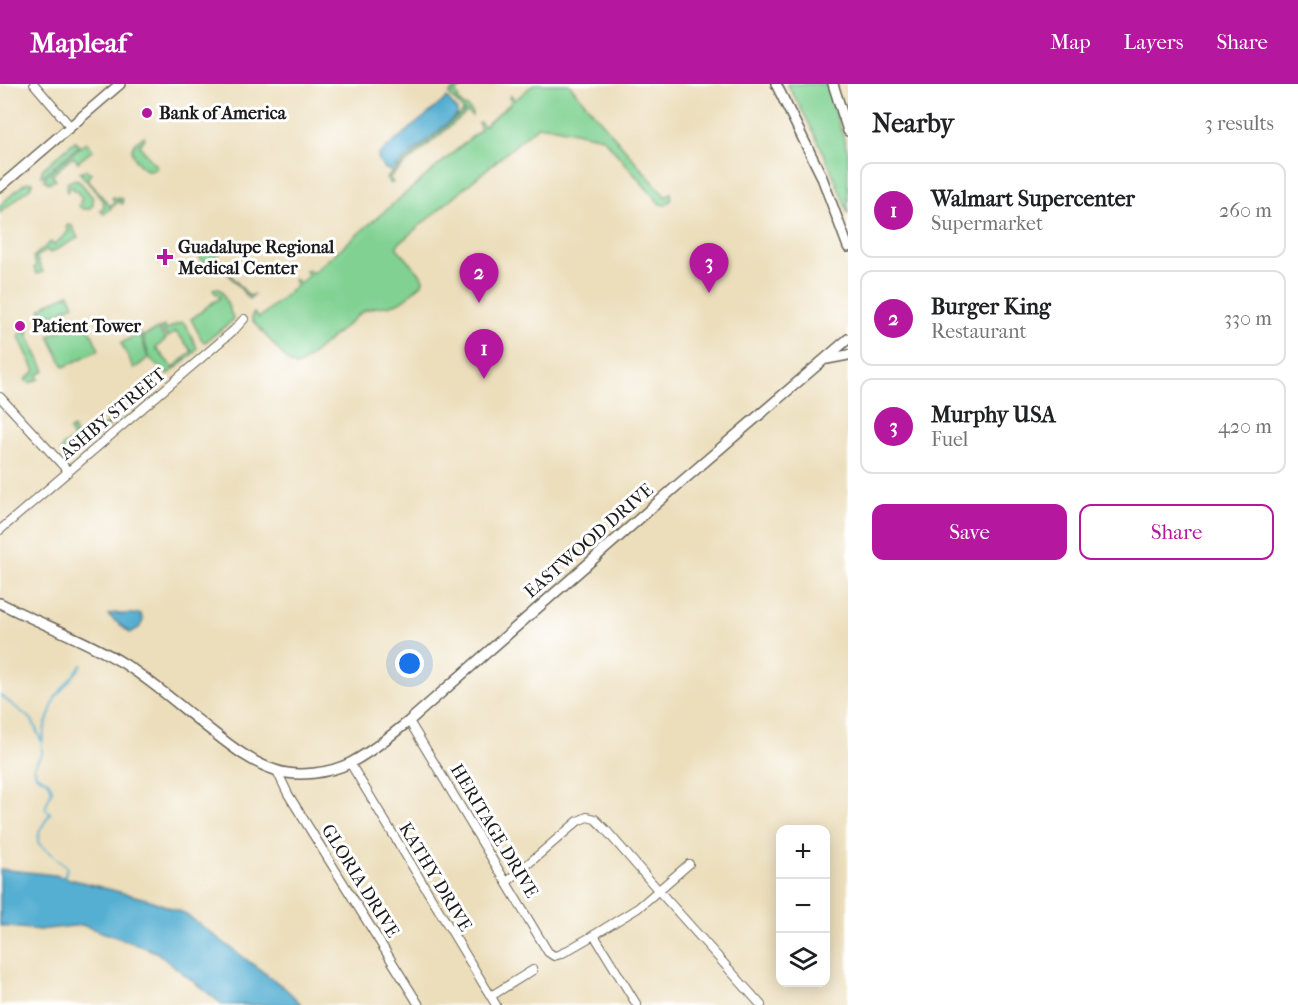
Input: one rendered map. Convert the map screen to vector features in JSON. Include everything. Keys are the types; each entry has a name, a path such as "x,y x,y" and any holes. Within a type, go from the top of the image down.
{"main road":[{"path":"0,187 120,84"},
{"path":"776,84 821,175 848,247"},
{"path":"833,84 848,131"},
{"name":"EASTWOOD DRIVE","path":"278,771 293,773 322,771 350,763 410,721 848,339"},
{"path":"824,359 848,356"},
{"path":"0,603 123,663 248,758 278,771"}],"street":[{"path":"34,84 70,126"},
{"name":"ASHBY STREET","path":"0,530 226,337 244,319"},
{"path":"0,397 68,471"},
{"name":"HERITAGE DRIVE","path":"410,721 548,952 554,956 561,954 594,935"},
{"name":"KATHY DRIVE","path":"350,763 496,1005"},
{"name":"GLORIA DRIVE","path":"278,771 288,794 419,1005"},
{"path":"507,882 578,821 587,817 595,819 758,1004"},
{"path":"637,1005 594,935 632,912 689,864"},
{"path":"491,996 532,970"}],"green space":[{"path":"460,84 465,84 455,93 459,97 458,100 472,112 472,116 467,112 389,178 393,182 391,184 386,178 464,111 449,94"},
{"path":"534,84 569,84 666,197 671,193 672,199 666,205 660,204 603,138 538,126 397,245 397,248 421,275 422,284 399,303 362,312 301,364 296,366 290,363 252,320 252,315 254,313 259,318 297,285 295,279 300,283 309,275 305,270 308,269 312,273 481,129 478,123 484,126 512,102 509,97 515,100"},
{"path":"787,84 827,84 848,152 848,214 821,148"},
{"path":"144,136 145,139 139,145 157,167 152,170 142,167 136,160 132,149"},
{"path":"75,141 79,146 43,176 41,175 43,168"},
{"path":"86,142 93,150 78,162 73,157 52,175 56,180 49,183 44,180 45,177"},
{"path":"86,170 91,173 87,179 110,206 115,202 113,197 123,199 122,204 118,200 104,214 100,210 104,207 103,201 80,173"},
{"path":"76,179 93,198 93,205 89,209 79,206 82,197 73,189 74,187 70,186 67,192 66,190 68,182"},
{"path":"29,182 33,182 31,187 0,213 0,205"},
{"path":"72,226 78,238 50,253 48,250 36,257 43,272 37,274 33,257 51,242 54,245 69,231 66,227"},
{"path":"197,251 219,251 215,257 225,268 231,266 227,271 249,296 255,294 249,299 217,260 202,262"},
{"path":"217,288 222,291 233,318 205,342 191,319 219,299 220,297 213,289"},
{"path":"69,294 74,305 45,319 40,310"},
{"path":"85,319 99,350 64,367 49,336"},
{"path":"181,322 186,325 197,348 170,373 166,374 149,357 143,336 158,329 166,339 156,348 173,368 192,351 176,332 168,337 160,328 164,326 166,330"},
{"path":"28,330 27,333 45,371 37,375 39,379 30,383 25,380 35,371 18,335"},
{"path":"140,333 148,358 134,369 121,343"},
{"path":"112,407 113,409 116,407 120,413 119,417 85,446 83,445 80,437 110,423 105,412"},
{"path":"73,428 81,450 68,458 63,456 61,450 64,445 74,440 69,430"}],"water":[{"path":"447,98 457,110 457,115 391,171 384,167 378,155"},
{"path":"141,614 143,621 139,628 130,633 108,615"},
{"path":"0,869 55,875 150,900 184,913 286,989 302,1005 223,1005 156,952 82,925 39,930 0,926"}],"waterway":[{"path":"64,879 67,867 38,843 40,830 50,813 45,808 52,790 49,782 36,775 34,766 42,754 45,727 55,698 82,665"},
{"path":"0,695 32,720 41,740"}],"place":[{"name":"Bank of America","path":"147,113"},
{"name":"Guadalupe Regional Medical Center","path":"165,257"},
{"name":"Murphy USA","path":"709,293"},
{"name":"Burger King","path":"479,303"},
{"name":"Patient Tower","path":"20,326"},
{"name":"Walmart Supercenter","path":"484,379"}]}
